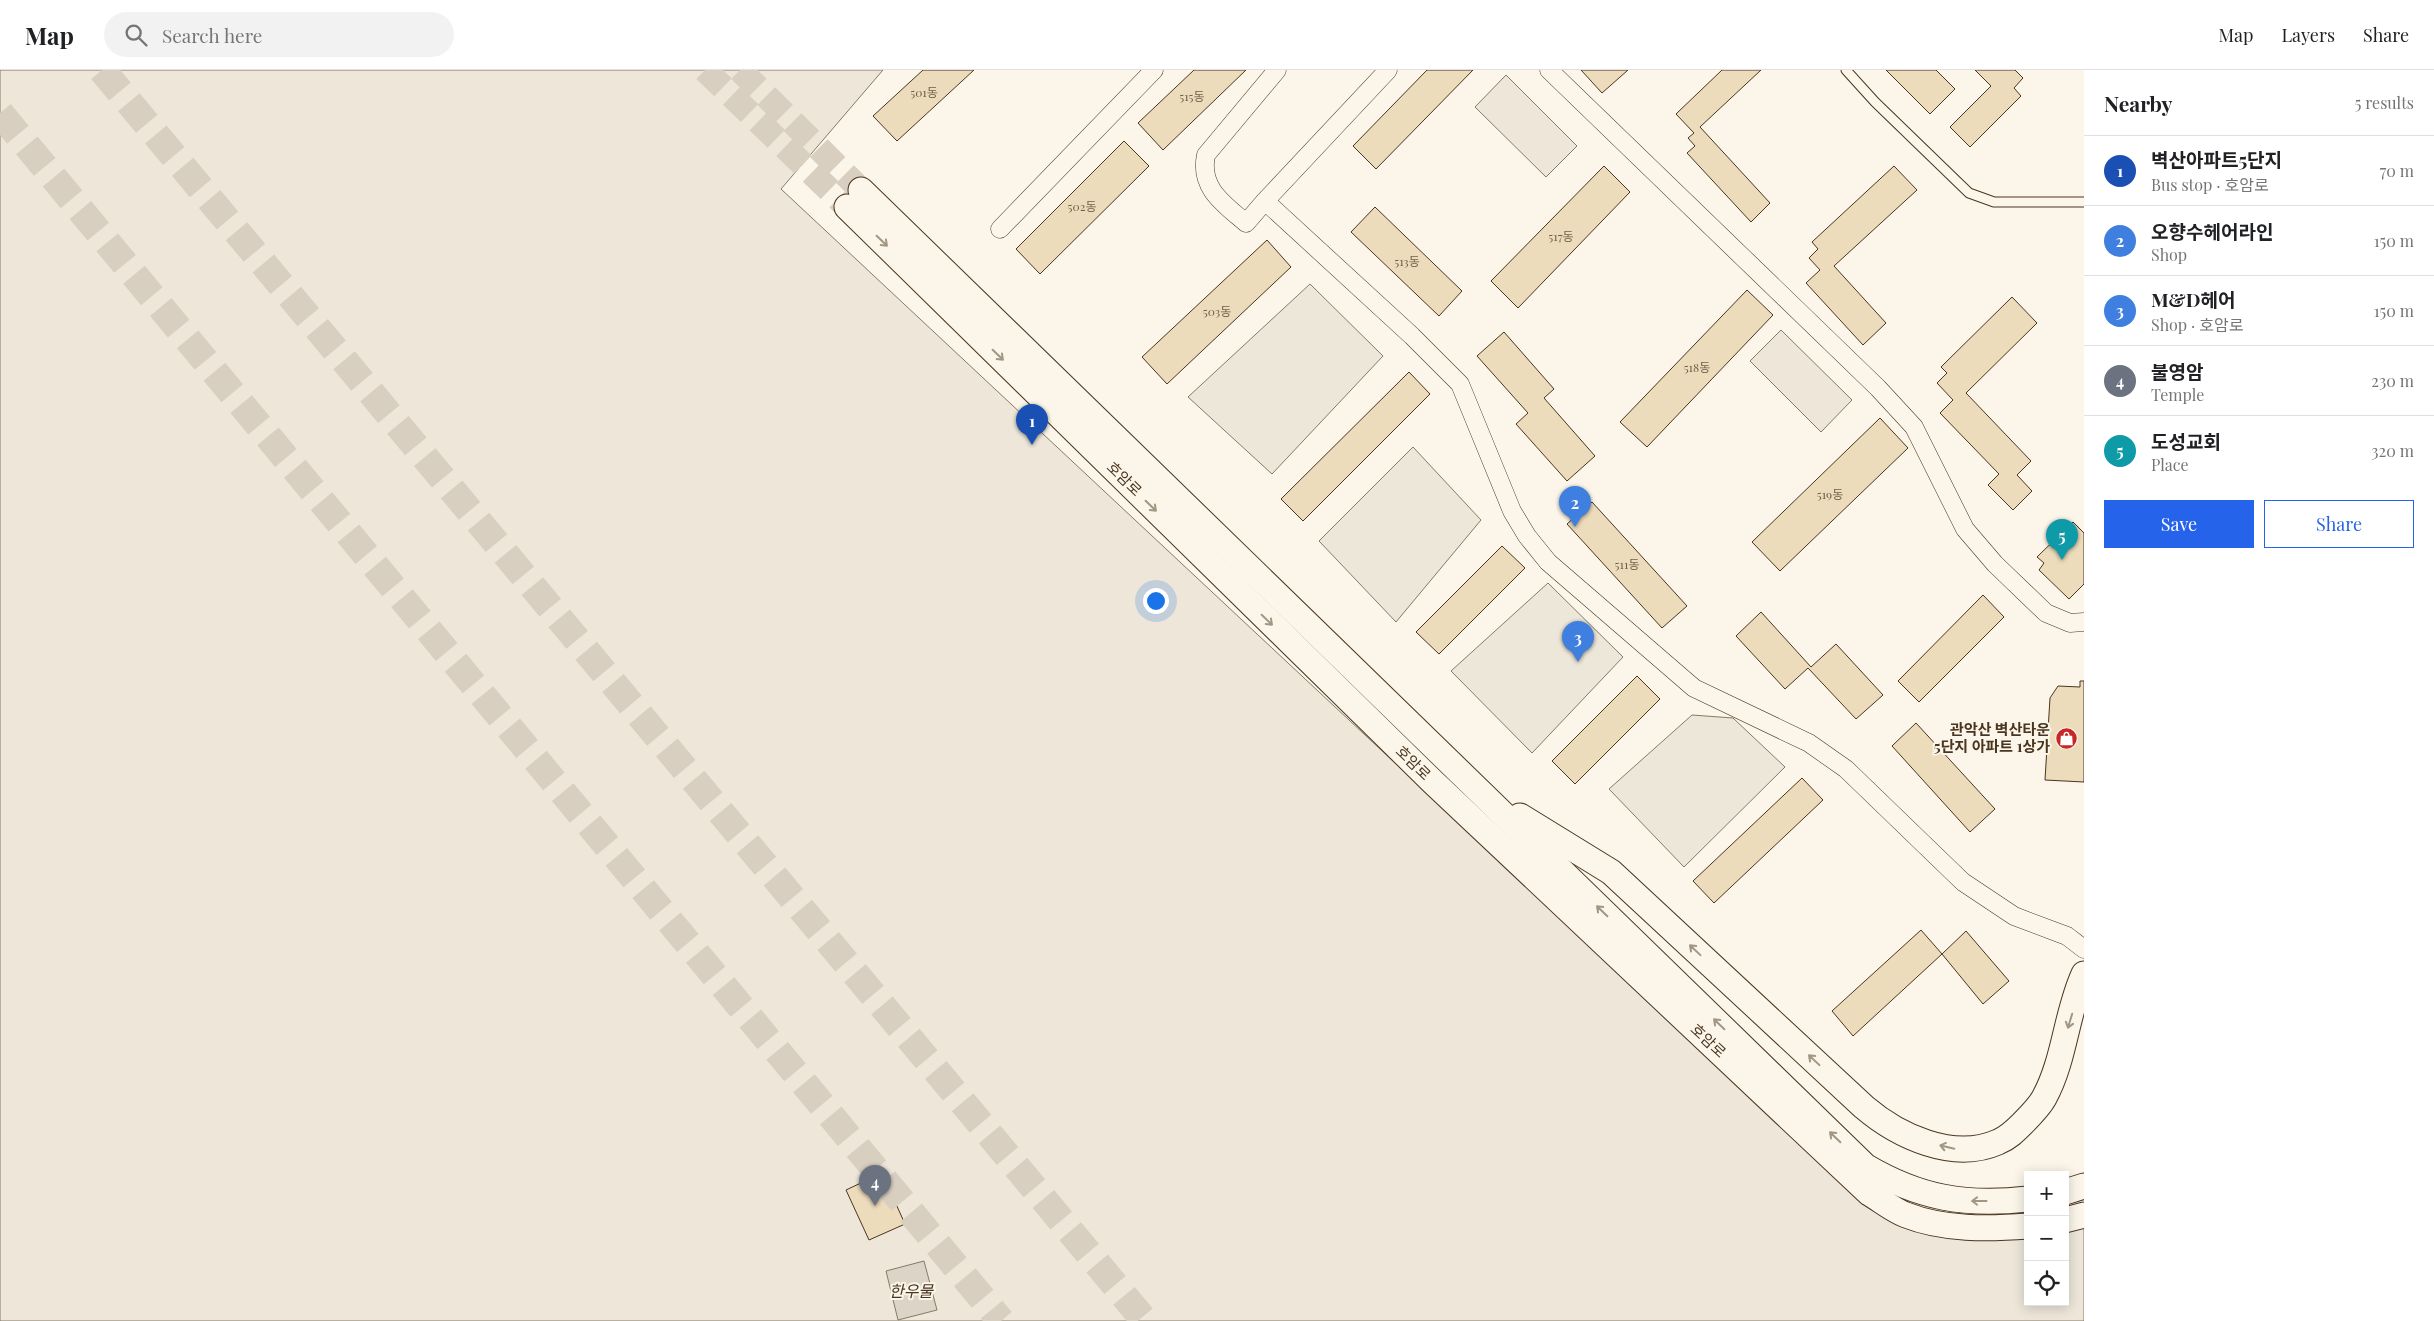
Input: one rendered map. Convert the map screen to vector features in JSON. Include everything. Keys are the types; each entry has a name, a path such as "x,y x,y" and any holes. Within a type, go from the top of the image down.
{"main road":[{"name":"호암로","path":"2024,1199 1959,1201 1924,1193 1889,1180 1865,1166 1479,791 854,199 1432,782 1869,1193 1905,1214 1935,1223 1991,1228 2024,1226"},
{"path":"1479,791 1611,872 1881,1122 1915,1139 1956,1149 1997,1143 2015,1130 2044,1099 2084,974"},
{"path":"2069,1191 2084,1186"},
{"path":"2069,1219 2084,1215"}],"street":[{"path":"1000,229 1154,70"},
{"path":"1277,70 1206,155 1204,166 1211,192 1246,223 1388,70"},
{"path":"1549,70 1878,388 1914,427 1965,529 2001,570 2046,613 2070,622 2084,622"},
{"path":"1265,201 1412,336 1460,384 1512,511 1527,536 1548,562 1694,688 1809,743 1846,768 1963,882 2014,916 2067,936 2084,949"}],"lane":[{"path":"1846,70 1875,102 1969,193 1994,202 2084,202"}],"shaded area":[{"path":"0,70 883,70 781,189 1564,921 1900,1224 2024,1236 2024,1306 2069,1306 2069,1228 2084,1226 2084,1321 0,1321"},
{"path":"1506,75 1577,146 1546,177 1475,107"},
{"path":"1310,284 1383,356 1272,474 1188,397"},
{"path":"1781,330 1852,400 1821,432 1750,361"},
{"path":"1413,447 1481,520 1396,622 1319,541"},
{"path":"1548,583 1623,657 1532,753 1451,671"},
{"path":"1692,715 1733,718 1785,767 1684,867 1609,789"}],"water":[{"name":"한우물","path":"924,1261 937,1310 898,1320 886,1271"}],"building":[{"path":"923,70 974,70 897,141 873,116"},
{"path":"1194,70 1246,70 1163,150 1138,123"},
{"path":"1427,70 1473,70 1376,169 1353,146"},
{"path":"1581,70 1628,70 1602,93"},
{"path":"1722,70 1761,70 1700,127 1770,203 1751,222 1687,153 1695,146 1688,138 1694,133 1676,114"},
{"path":"1886,70 1936,70 1955,89 1930,114"},
{"path":"1975,70 2015,70 2023,78 2014,88 2021,96 1970,147 1950,127 1991,86"},
{"path":"1124,141 1149,166 1040,274 1016,249"},
{"path":"1604,166 1630,192 1518,308 1491,281"},
{"path":"1894,166 1917,190 1834,266 1886,323 1863,345 1806,283 1820,270 1809,258 1818,249 1812,242"},
{"path":"1375,207 1462,291 1439,316 1351,232"},
{"path":"1267,240 1291,267 1167,384 1142,357"},
{"path":"1747,290 1773,315 1647,447 1620,422"},
{"path":"2012,297 2037,323 1966,393 2031,461 2017,475 2032,491 2013,510 1988,485 1999,474 1940,413 1953,400 1937,383 1947,373 1941,367"},
{"path":"1504,332 1554,389 1544,398 1595,456 1567,481 1516,424 1528,413 1477,356"},
{"path":"1409,372 1430,394 1303,521 1281,499"},
{"path":"1880,418 1908,448 1780,571 1752,542"},
{"path":"1592,502 1687,606 1662,628 1567,524"},
{"path":"2073,522 2084,533 2084,584 2069,599 2039,570 2044,563 2037,557"},
{"path":"1502,546 1525,568 1439,654 1416,632"},
{"path":"1983,595 2004,617 1919,702 1898,681"},
{"path":"1761,612 1811,667 1836,644 1883,695 1856,719 1808,668 1785,689 1736,636"},
{"path":"1637,676 1660,699 1575,784 1552,761"},
{"name":"관악산 벽산타운 5단지 아파트 1상가","path":"2080,681 2084,681 2084,782 2045,780 2050,698 2058,686 2080,687"},
{"path":"1916,723 1995,809 1970,832 1892,746"},
{"path":"1802,778 1823,800 1714,903 1693,881"},
{"path":"1921,930 1942,954 1853,1036 1832,1011"},
{"path":"1966,931 2009,981 1983,1004 1942,954"},
{"path":"882,1173 905,1224 869,1240 846,1190"}],"tunnel":[{"path":"102,70 1145,1321"},
{"path":"705,70 847,207"},
{"path":"740,70 861,190"},
{"path":"0,113 1001,1321"}],"place":[{"name":"벽산아파트5단지","path":"1032,445"},
{"name":"오향수헤어라인","path":"1575,527"},
{"name":"도성교회","path":"2062,560"},
{"name":"M&D헤어","path":"1578,662"},
{"name":"관악산 벽산타운 5단지 아파트 1상가","path":"2066,739"},
{"name":"불영암","path":"875,1206"}]}
